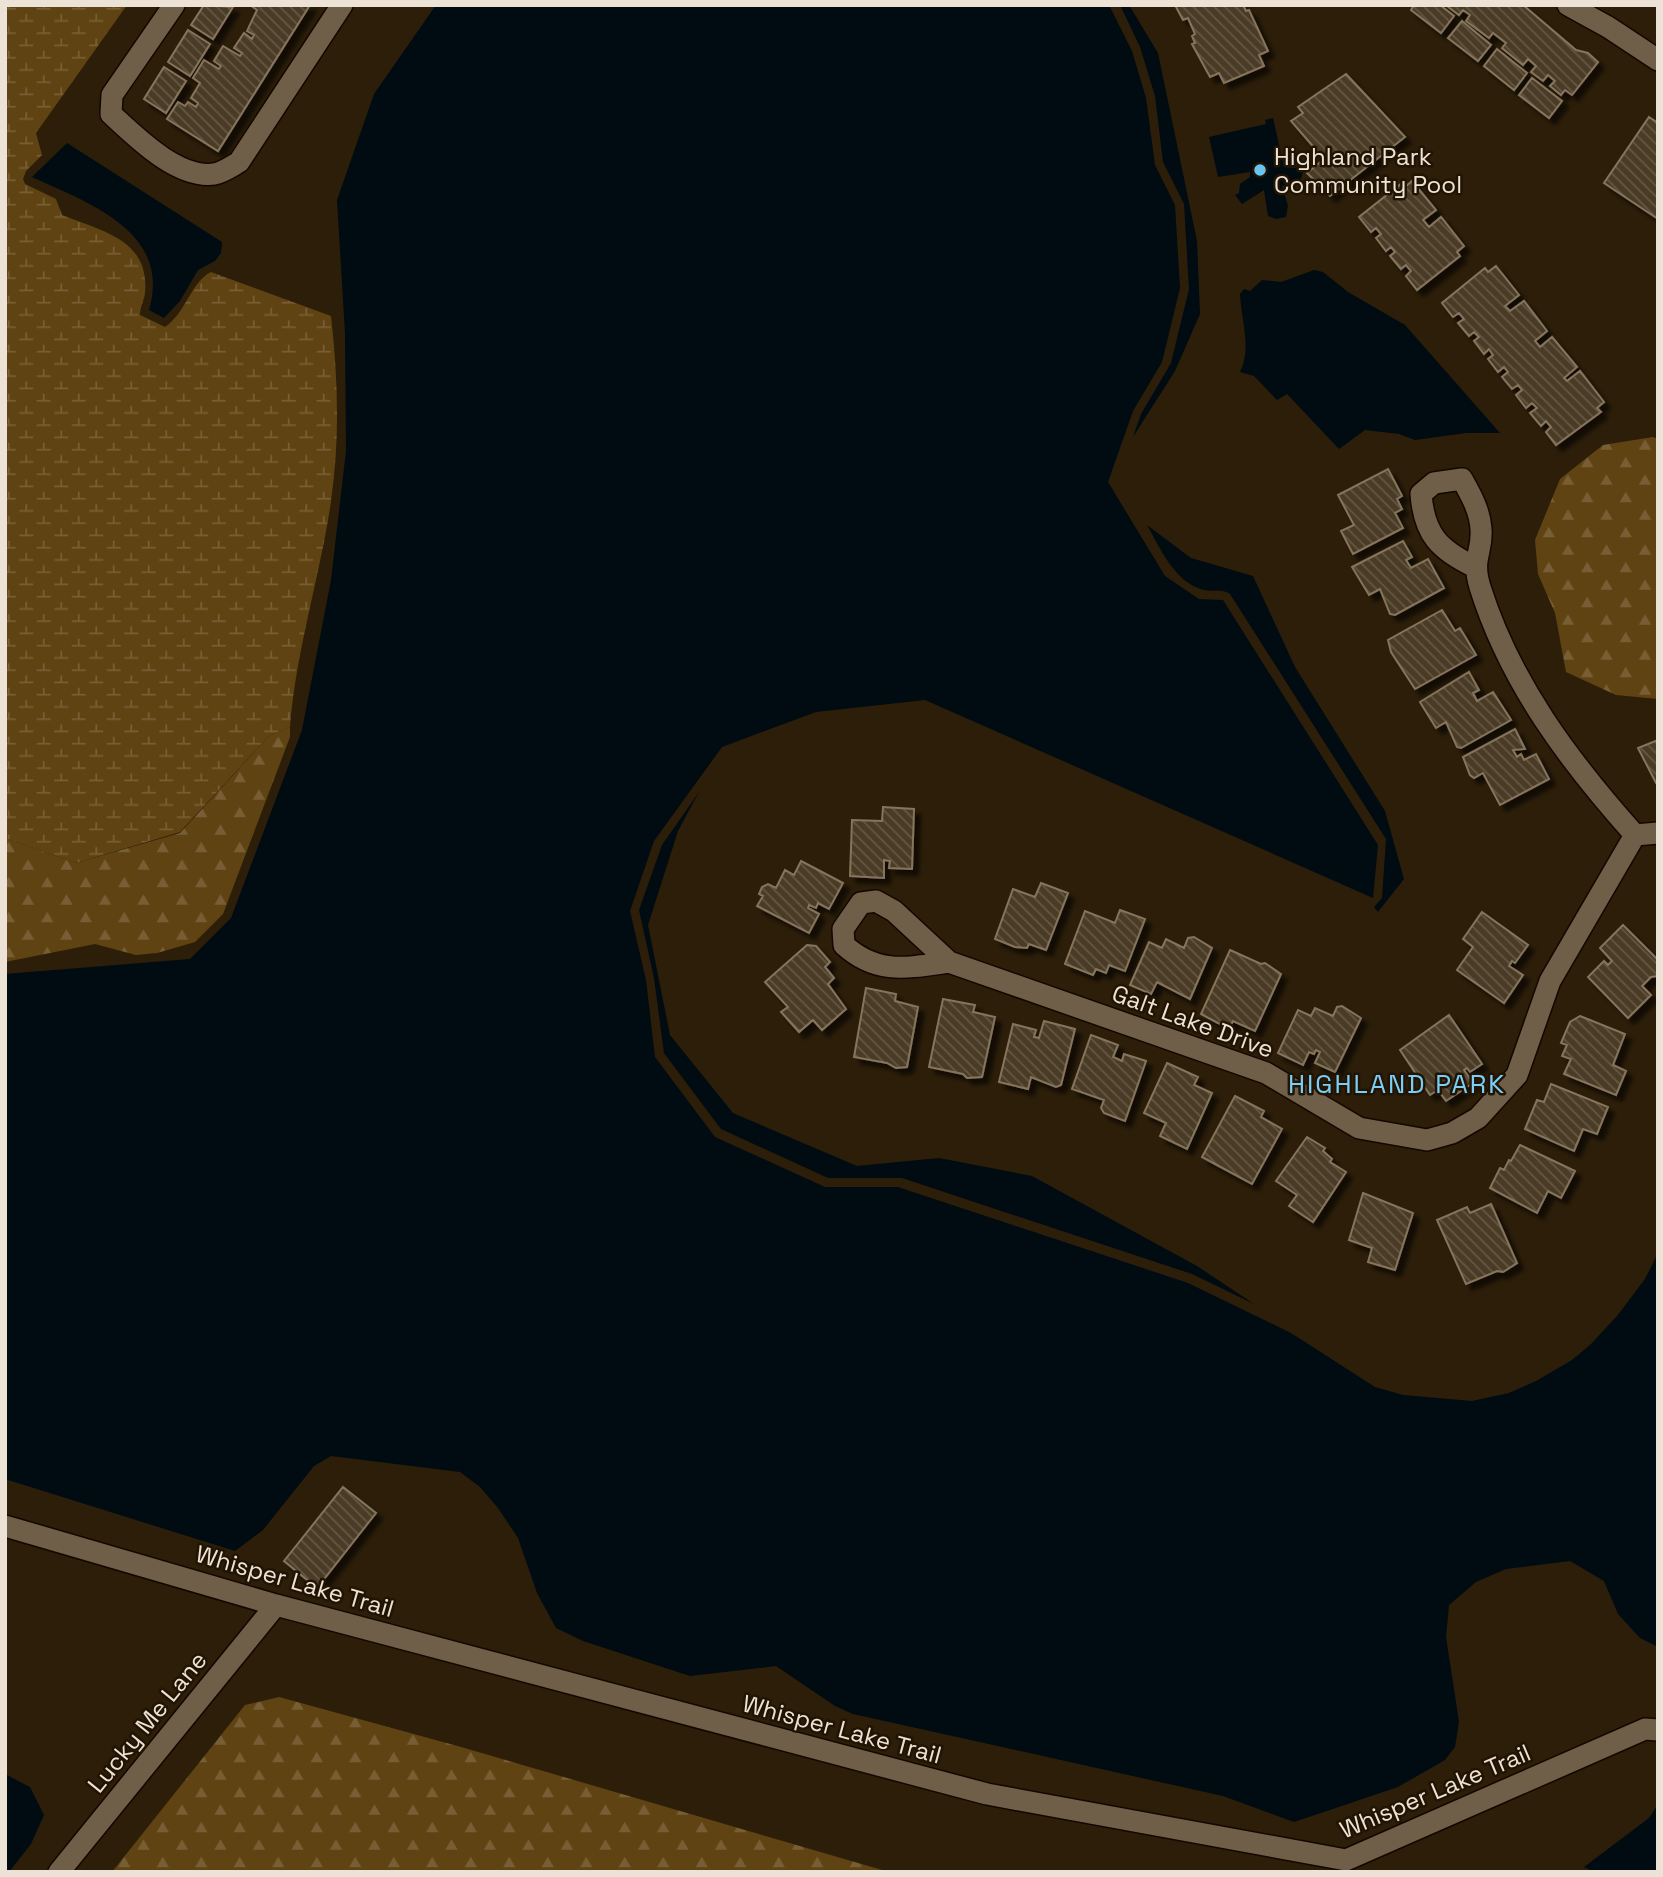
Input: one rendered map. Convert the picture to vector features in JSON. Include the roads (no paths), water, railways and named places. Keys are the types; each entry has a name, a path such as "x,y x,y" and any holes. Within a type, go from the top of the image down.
{"street":[{"path":"174,5 112,95 111,114 158,155 191,171 214,174 239,162 342,5"},
{"path":"1568,5 1658,60"},
{"path":"1475,568 1489,615 1509,663 1541,717 1635,835 1658,833"},
{"name":"Galt Lake Drive","path":"949,962 916,966 876,966 859,958 844,945 843,929 861,903 876,901 894,911 949,962 1266,1073 1359,1128 1427,1140 1452,1133 1478,1118 1517,1075 1550,981 1635,835"},
{"name":"Whisper Lake Trail","path":"5,1526 276,1605 986,1794 1346,1860 1645,1729 1658,1730"},
{"name":"Lucky Me Lane","path":"59,1872 276,1605"}],"place":[{"name":"Highland Park Community Pool","path":"1260,170"}],"district":[{"name":"HIGHLAND PARK","path":"1397,1084"}]}
